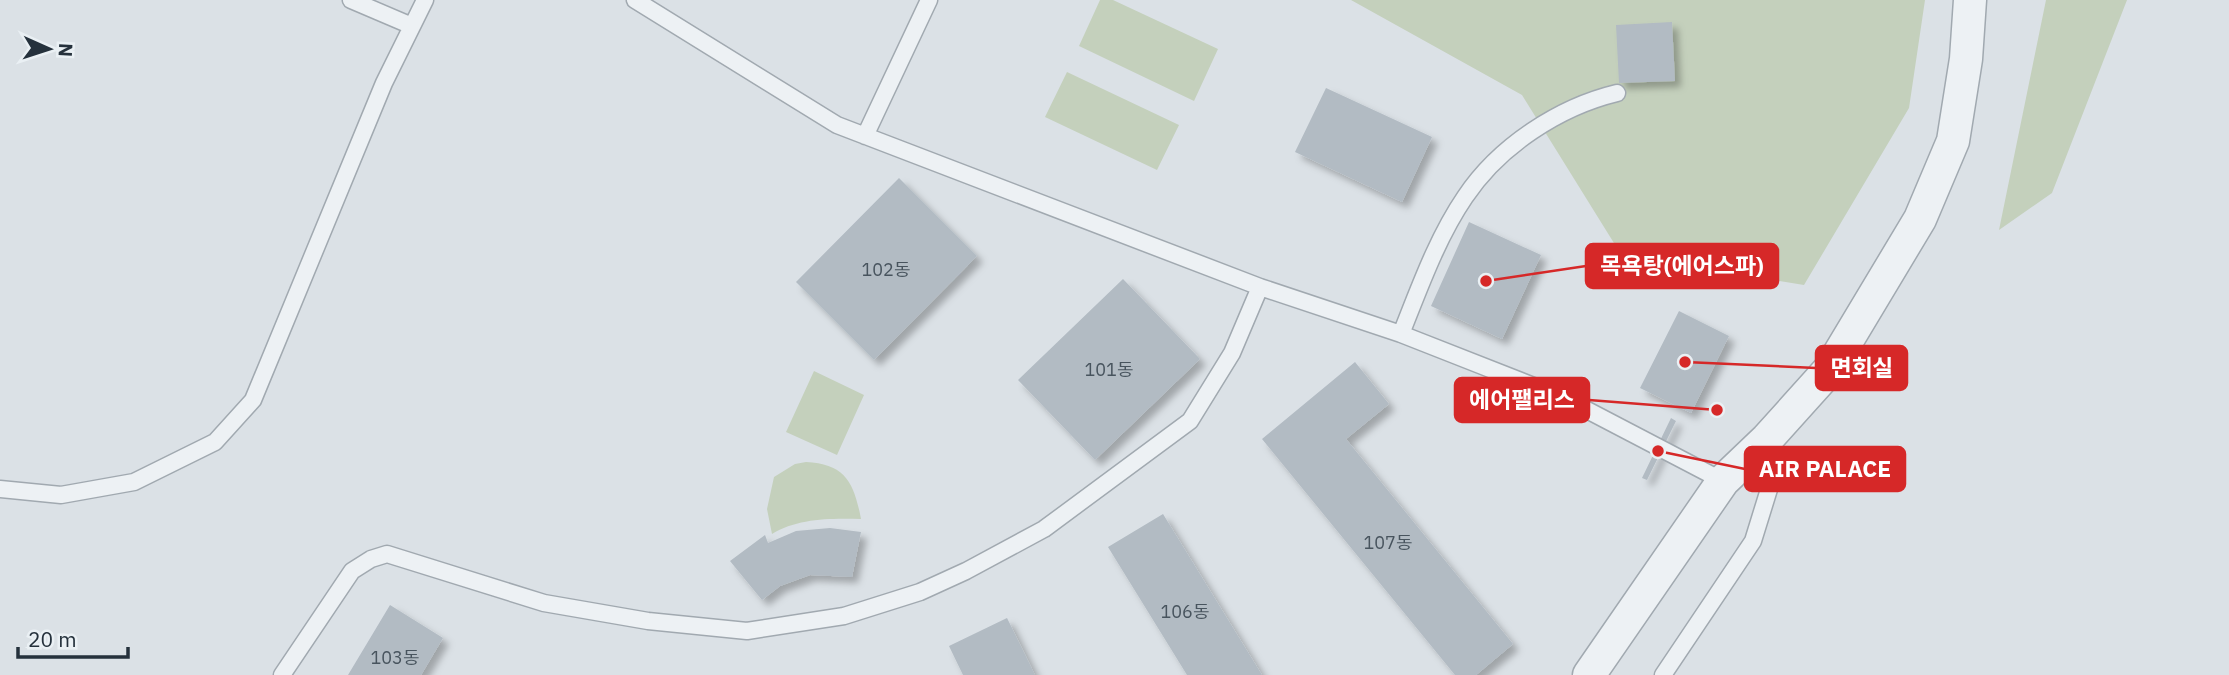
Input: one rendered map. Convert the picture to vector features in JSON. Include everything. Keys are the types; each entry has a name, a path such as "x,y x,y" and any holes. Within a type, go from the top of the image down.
{"street":[{"path":"1589,675 1723,481 1767,439 1830,369 1920,219 1953,141 1966,59 1970,0"}],"lane":[{"path":"351,0 412,26"},
{"path":"0,489 61,495 134,482 215,442 253,400 384,83 425,0"},
{"path":"635,0 838,125 1260,287 1401,334 1564,398 1723,481"},
{"path":"865,136 929,0"},
{"path":"1401,334 1418,292 1464,198 1490,166 1560,114 1587,100 1617,93"},
{"path":"282,675 352,571 387,554 544,603 648,621 747,631 844,616 920,592 966,571 1044,529 1190,421 1232,353 1260,287"},
{"path":"1663,675 1754,541 1774,473 1767,439"}],"green space":[{"path":"1100,0 1113,0 1218,49 1194,101 1079,46"},
{"path":"1351,0 1925,0 1909,108 1804,285 1622,256 1522,95"},
{"path":"2046,0 2127,0 2052,193 1999,230"},
{"path":"1067,72 1179,125 1157,170 1045,117"},
{"path":"814,371 864,395 837,455 786,432"},
{"path":"806,462 830,467 846,477 855,495 861,519 804,522 772,534 767,509 774,477 795,464"}],"building":[{"path":"1672,22 1675,81 1619,83 1616,25"},
{"path":"1326,88 1432,137 1402,202 1295,152"},
{"path":"899,178 977,256 874,360 796,282"},
{"path":"1469,222 1541,255 1502,339 1431,306"},
{"path":"1123,279 1200,359 1095,460 1018,380"},
{"path":"1679,311 1729,336 1691,413 1640,388"},
{"path":"1355,362 1389,404 1346,439 1513,644 1476,675 1455,675 1262,439"},
{"path":"1671,418 1676,421 1647,480 1642,478"},
{"path":"1163,514 1262,675 1187,675 1108,547"},
{"path":"830,528 861,532 852,577 810,575 780,586 762,600 730,561 765,535 768,543 796,531"},
{"path":"390,605 443,638 421,675 348,675"},
{"path":"1007,618 1035,675 963,675 949,646"}],"place":[{"name":"목욕탕(에어스파)","path":"1486,281"},
{"name":"면회실","path":"1685,362"},
{"name":"에어팰리스","path":"1717,410"},
{"name":"AIR PALACE","path":"1658,451"}]}
